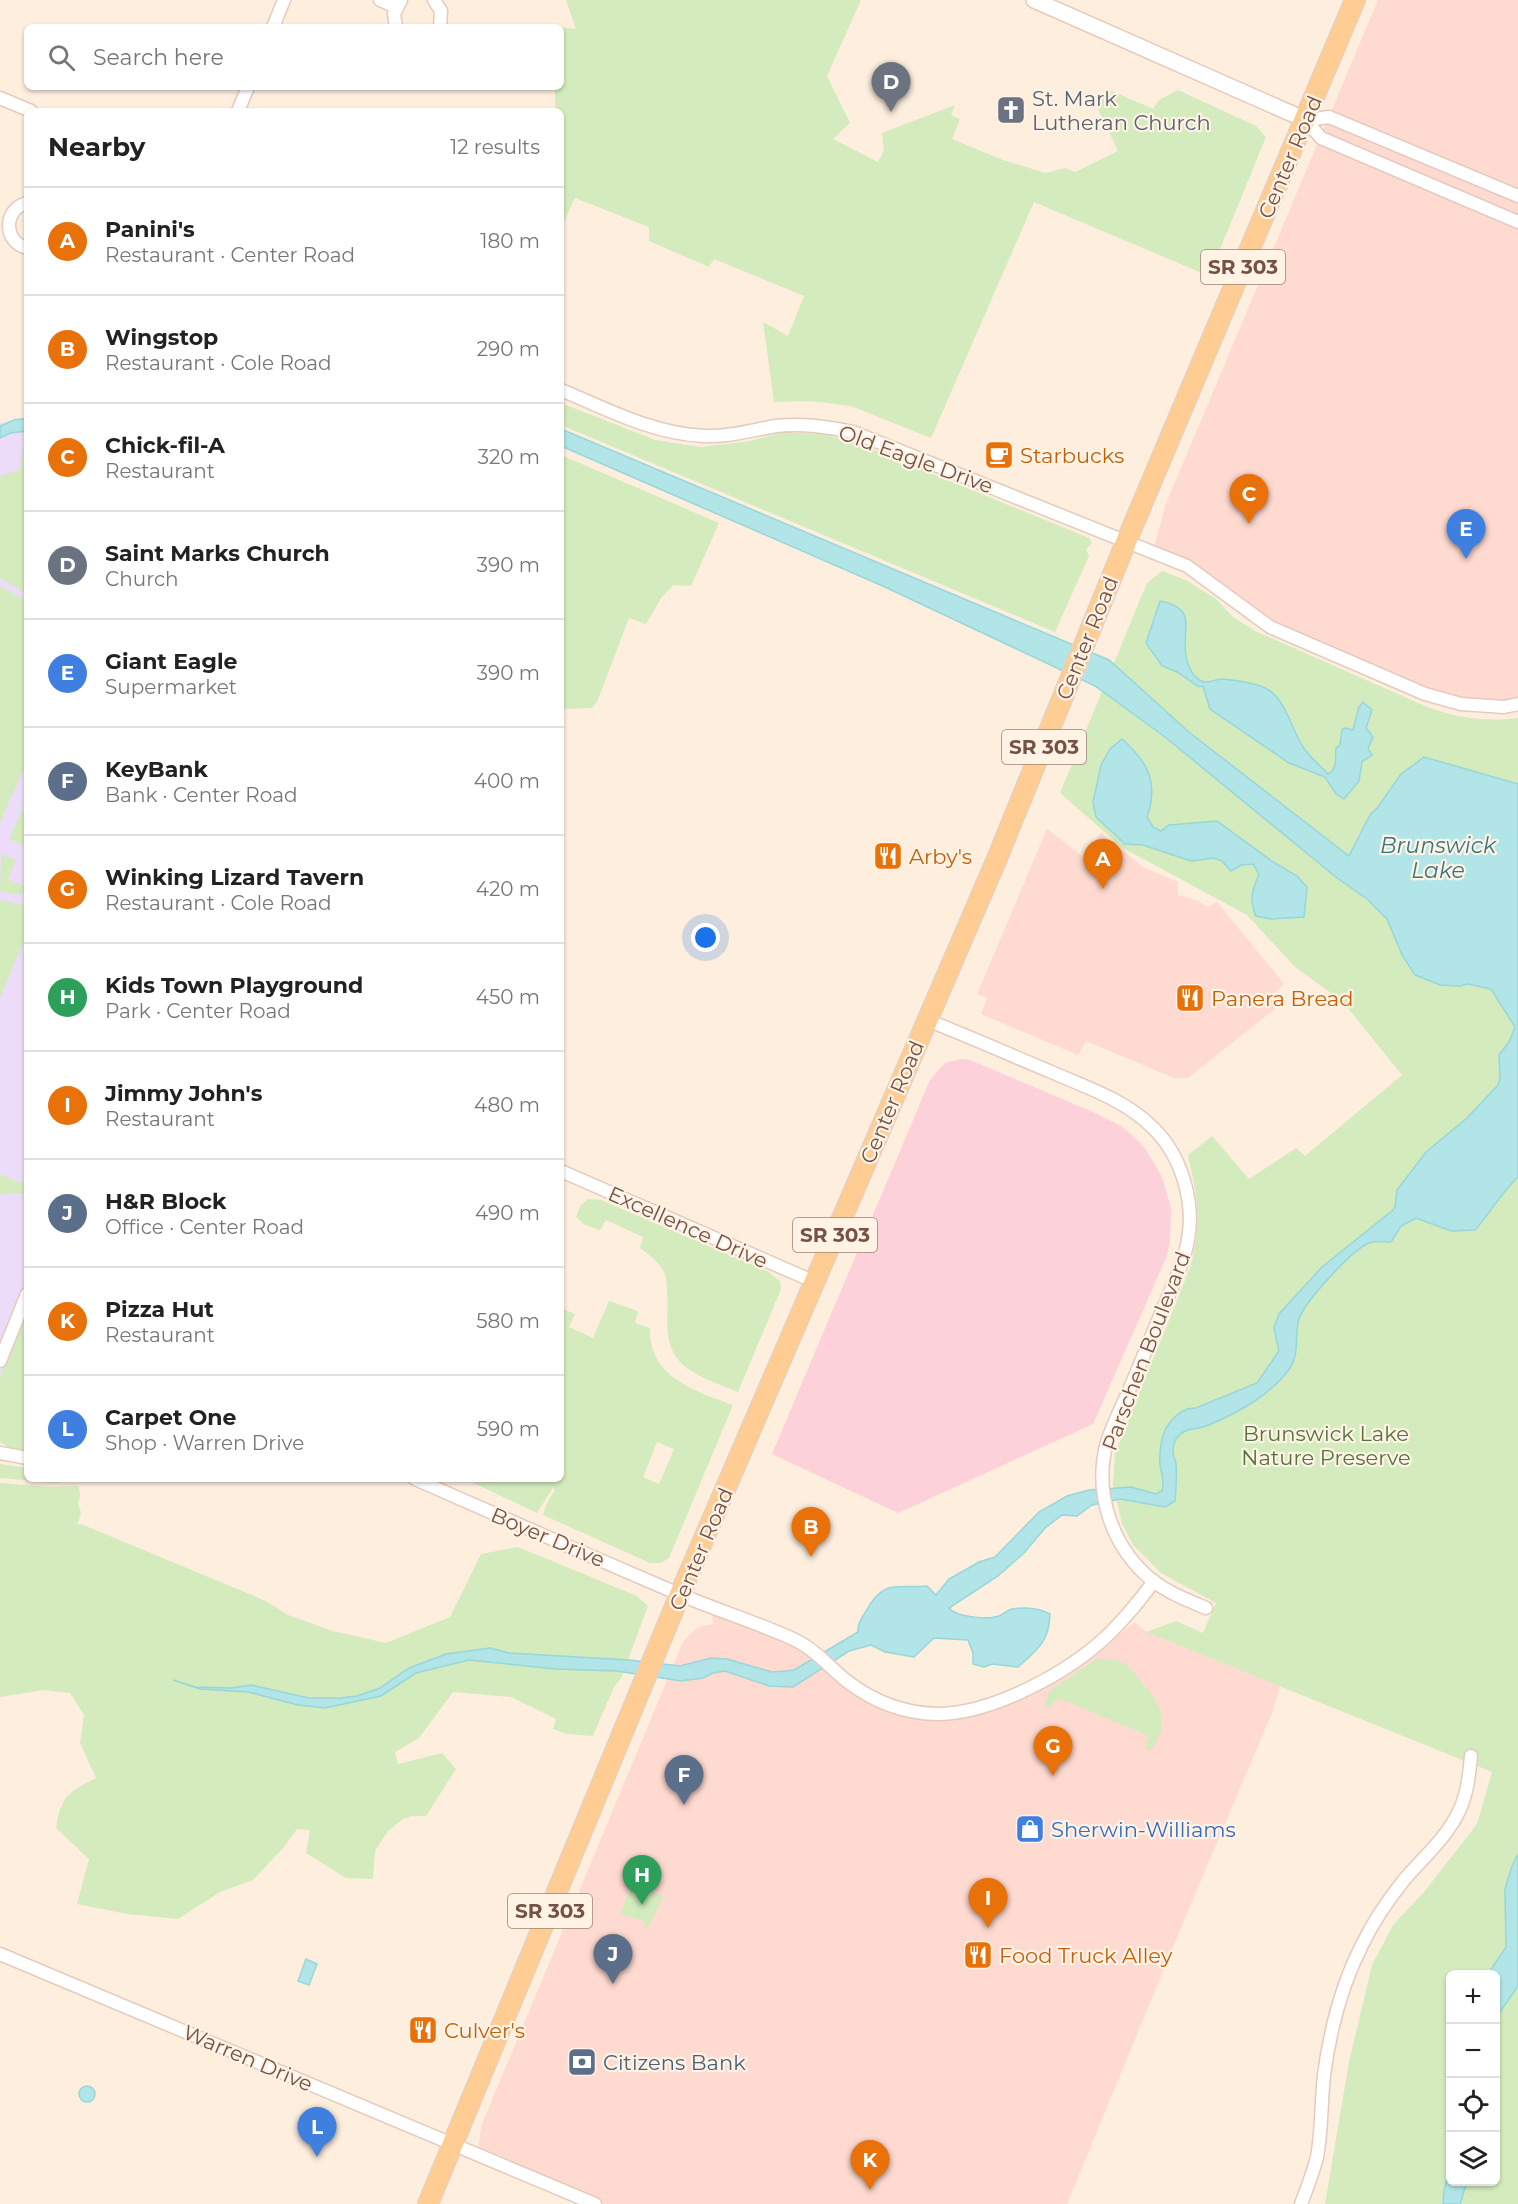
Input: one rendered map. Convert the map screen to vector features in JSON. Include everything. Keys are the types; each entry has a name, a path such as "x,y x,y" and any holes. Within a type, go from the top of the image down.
{"main road":[{"name":"Center Road","path":"428,2204 680,1594 1035,767 1126,542 1355,0"}],"street":[{"path":"274,24 284,0"},
{"path":"380,0 399,3 394,14 396,24"},
{"path":"434,0 441,11 440,24"},
{"path":"1034,0 1306,120 1321,138 1518,222"},
{"path":"239,108 247,90"},
{"path":"0,98 24,108"},
{"path":"1306,120 1329,117 1518,196"},
{"path":"24,204 16,208 8,222 11,238 24,247"},
{"name":"Old Eagle Drive","path":"564,391 641,424 676,433 704,436 728,435 776,426 802,425 853,432 1187,566 1270,627 1425,694 1461,704 1504,707 1518,704"},
{"name":"Parschen Boulevard","path":"927,1020 1124,1105 1152,1127 1165,1142 1177,1162 1187,1194 1189,1239 1178,1272 1110,1434 1103,1472 1104,1500 1114,1532 1127,1555 1154,1581 1174,1594 1206,1608"},
{"name":"Excellence Drive","path":"564,1173 815,1282"},
{"path":"0,1360 24,1301"},
{"path":"0,1453 24,1457"},
{"name":"Boyer Drive","path":"422,1482 680,1594 792,1638 818,1655 847,1682 865,1694 888,1705 920,1712 936,1714 960,1712 986,1705 1021,1691 1055,1673 1082,1656 1109,1634 1154,1581"},
{"path":"1301,2204 1316,2160 1330,2039 1336,2010 1347,1977 1378,1917 1403,1882 1437,1844 1456,1817 1466,1794 1471,1756"},
{"name":"Warren Drive","path":"0,1954 595,2204"}],"shaded area":[{"path":"1378,0 1518,0 1518,704 1504,707 1425,694 1270,627 1211,583 1153,552 1165,506"},
{"path":"24,419 24,1319 0,1376 0,423"},
{"path":"1047,829 1082,856 1101,833 1143,867 1178,882 1178,895 1196,900 1208,907 1217,902 1284,984 1270,997 1277,1007 1188,1078 1174,1078 1086,1041 1078,1055 981,1014 987,998 977,994"},
{"path":"961,1059 970,1060 1093,1112 1121,1126 1132,1135 1145,1148 1162,1177 1171,1208 1170,1239 1167,1256 1093,1424 898,1513 772,1454 930,1080 945,1063"},
{"path":"711,1607 792,1638 888,1705 960,1712 1036,1683 1063,1677 1135,1622 1146,1632 1280,1686 1272,1713 1067,2204 595,2204 477,2155 482,2124 683,1642 699,1627 713,1624"}],"green space":[{"path":"566,0 861,0 827,76 850,123 833,139 878,162 884,151 882,133 955,105 951,115 960,119 952,139 1003,160 1046,173 1065,168 1075,172 1118,151 1097,107 1099,96 1112,91 1153,109 1159,100 1178,90 1256,126 1266,137 1209,276 1034,202 931,438 851,406 810,401 774,402 763,322 788,336 804,296 714,259 709,267 649,241 649,227 575,198 564,222 564,108 555,108 555,90 564,90 564,27 576,29"},
{"path":"564,404 655,440 701,447 750,441 783,432 822,434 852,441 1089,538 1092,543 1086,549 1089,556 1055,632 564,426"},
{"path":"24,448 24,592 0,578 0,476 20,470"},
{"path":"564,456 719,523 691,586 673,585 661,598 646,624 629,618 597,702 592,708 564,709"},
{"name":"Brunswick Lake Nature Preserve","path":"1162,571 1186,580 1216,599 1233,617 1255,631 1425,706 1448,714 1471,718 1494,720 1518,718 1518,2204 1325,2204 1349,2062 1372,1965 1393,1925 1424,1892 1477,1824 1492,1772 1146,1632 1176,1621 1203,1633 1216,1603 1161,1573 1134,1546 1122,1524 1113,1484 1115,1453 1190,1268 1194,1252 1197,1211 1188,1155 1212,1136 1249,1179 1296,1148 1305,1156 1402,1075 1343,1002 1294,966 1247,915 1123,848 1060,793 1147,583"},
{"path":"0,586 24,599 24,769 0,822"},
{"path":"24,806 23,845 9,839"},
{"path":"1,854 16,860 8,879 24,887 24,892 20,894 0,892"},
{"path":"0,900 24,905 24,941 0,998"},
{"path":"0,1174 21,1183 24,1182 24,1194 0,1195"},
{"path":"588,1199 601,1200 767,1271 780,1281 781,1289 738,1392 700,1376 679,1360 669,1341 666,1276 661,1266 640,1248 643,1237 606,1220 600,1230 585,1225 576,1217 580,1206"},
{"path":"609,1301 638,1311 635,1323 650,1328 657,1359 676,1380 703,1394 733,1405 669,1558 661,1563 650,1563 543,1515 555,1490 553,1488 537,1513 471,1482 564,1482 564,1309 575,1314 569,1327 593,1338","holes":["657,1442 674,1449 659,1484 643,1477"]},
{"path":"24,1319 24,1451 9,1448 0,1442 0,1376"},
{"path":"0,1464 24,1468 24,1480 0,1478"},
{"path":"0,1483 50,1487 79,1486 78,1503 81,1513 77,1525 81,1524 266,1601 288,1615 333,1631 386,1643 450,1617 481,1554 518,1547 637,1596 648,1606 621,1678 614,1687 593,1736 567,1734 553,1729 556,1719 511,1697 453,1692 419,1738 395,1752 398,1764 442,1753 456,1769 426,1816 412,1816 403,1819 388,1831 375,1851 373,1879 346,1878 306,1853 310,1830 297,1829 284,1847 253,1880 220,1892 178,1919 127,1914 77,1904 89,1859 56,1828 60,1808 67,1796 96,1778 80,1743 84,1715 70,1693 44,1690 0,1697"},
{"path":"1096,1659 1113,1660 1126,1664 1153,1696 1162,1722 1161,1731 1151,1750 1145,1749 1149,1736 1058,1698 1051,1707 1044,1705 1049,1691"},
{"path":"636,1885 663,1896 649,1927 647,1926 645,1930 643,1929 646,1922 620,1914 631,1888"}],"water":[{"path":"24,418 24,431 10,433 0,438 0,426"},
{"name":"Brunswick Lake","path":"564,430 1109,660 1190,733 1349,856 1370,815 1401,774 1424,757 1518,784 1518,1177 1475,1230 1451,1231 1416,1218 1401,1226 1391,1242 1369,1243 1341,1265 1303,1311 1299,1319 1295,1356 1290,1368 1282,1378 1243,1408 1205,1427 1187,1430 1177,1438 1173,1451 1176,1464 1175,1501 1165,1507 1120,1499 1092,1505 1077,1516 1062,1515 1045,1528 1024,1553 998,1576 949,1608 958,1614 980,1618 994,1617 1022,1608 1037,1609 1050,1614 1045,1638 1037,1650 1018,1667 992,1664 984,1667 973,1664 973,1653 968,1640 934,1638 914,1657 885,1652 871,1645 849,1651 793,1687 769,1686 725,1671 703,1678 681,1681 617,1671 555,1669 469,1660 416,1673 381,1696 325,1708 298,1705 248,1692 200,1689 173,1680 195,1687 231,1688 251,1685 309,1698 341,1698 357,1696 380,1688 409,1668 446,1654 490,1648 509,1653 629,1660 680,1666 711,1658 727,1659 772,1672 794,1670 858,1632 860,1621 873,1601 885,1589 927,1586 936,1595 949,1579 979,1562 995,1557 1039,1512 1067,1496 1089,1490 1131,1487 1156,1494 1162,1491 1160,1452 1169,1424 1186,1410 1257,1383 1279,1351 1274,1328 1279,1314 1322,1267 1393,1210 1397,1190 1426,1152 1467,1118 1498,1085 1499,1055 1509,1042 1515,1027 1491,989 1468,984 1440,985 1415,975 1402,955 1387,919 1367,899 1337,878 1165,737 1095,686 885,587 564,447"},
{"path":"1160,601 1173,605 1184,616 1187,661 1197,678 1204,682 1222,679 1243,682 1271,691 1287,713 1305,751 1328,774 1335,766 1336,748 1340,745 1342,729 1353,730 1359,707 1363,702 1372,710 1366,728 1373,737 1368,749 1372,755 1362,762 1359,781 1344,799 1336,794 1325,777 1289,763 1210,709 1203,686 1199,687 1177,672 1162,666 1146,643"},
{"path":"1122,739 1139,756 1149,774 1152,794 1147,817 1153,827 1161,831 1169,825 1217,821 1273,862 1297,876 1307,887 1304,917 1271,919 1256,916 1252,895 1259,874 1253,864 1241,865 1231,871 1222,861 1214,858 1191,861 1143,845 1125,844 1096,817 1093,802 1101,765 1110,749"},
{"path":"1518,1854 1518,1986 1500,2012 1500,1970 1491,1970 1506,1947 1505,1889"},
{"path":"306,1959 317,1964 309,1985 298,1981"},
{"path":"87,2086 93,2088 95,2094 93,2100 87,2102 81,2100 79,2094 81,2088"},
{"path":"1446,2183 1446,2186 1466,2186 1460,2204 1443,2204"}],"place":[{"name":"St. Mark Lutheran Church","path":"1011,110"},
{"name":"Saint Marks Church","path":"891,112"},
{"name":"Starbucks","path":"999,455"},
{"name":"Chick-fil-A","path":"1249,524"},
{"name":"Giant Eagle","path":"1466,559"},
{"name":"Arby's","path":"888,856"},
{"name":"Panini's","path":"1103,889"},
{"name":"Panera Bread","path":"1190,998"},
{"name":"Wingstop","path":"811,1557"},
{"name":"Winking Lizard Tavern","path":"1053,1776"},
{"name":"KeyBank","path":"684,1805"},
{"name":"Sherwin-Williams","path":"1030,1829"},
{"name":"Kids Town Playground","path":"642,1905"},
{"name":"Jimmy John's","path":"988,1928"},
{"name":"Food Truck Alley","path":"978,1955"},
{"name":"H&R Block","path":"613,1984"},
{"name":"Culver's","path":"423,2030"},
{"name":"Citizens Bank","path":"582,2062"},
{"name":"Carpet One","path":"317,2157"},
{"name":"Pizza Hut","path":"870,2190"}]}
